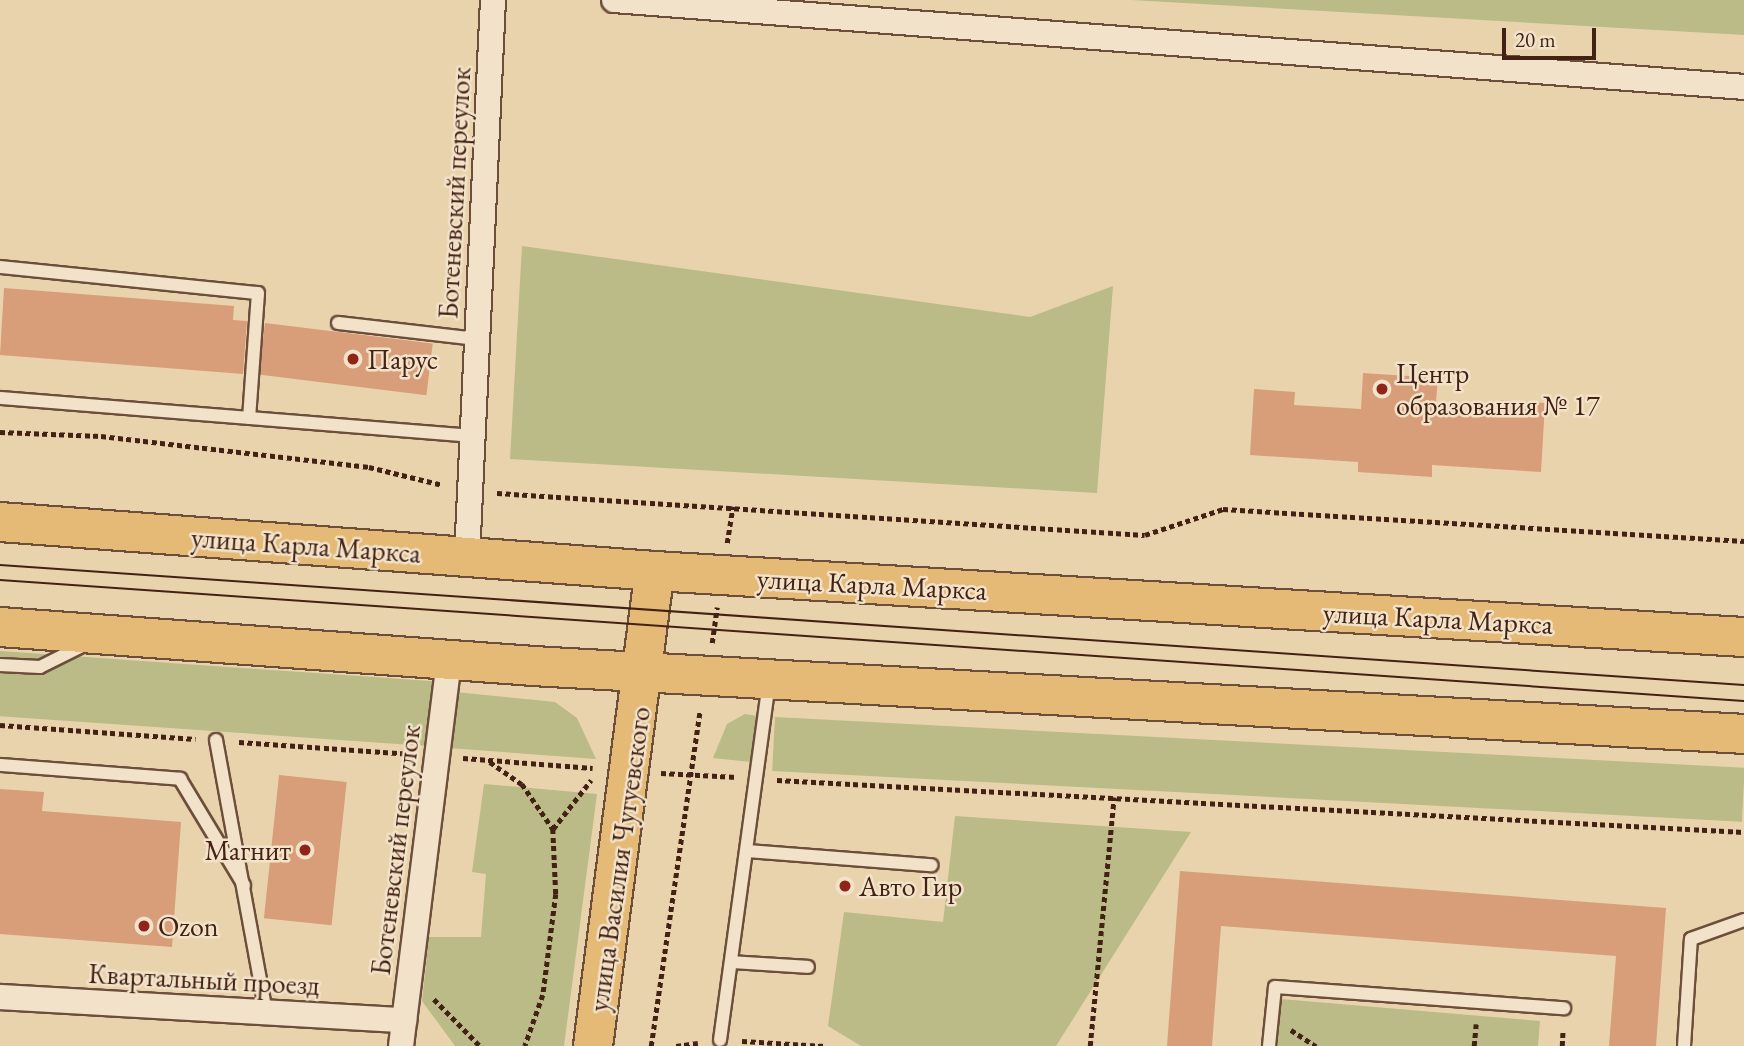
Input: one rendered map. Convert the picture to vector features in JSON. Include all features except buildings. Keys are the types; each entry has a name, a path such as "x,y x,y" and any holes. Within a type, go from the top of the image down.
{"main road":[{"name":"улица Карла Маркса","path":"0,522 655,571 1744,637"},
{"name":"улица Василия Чугуевского","path":"593,1046 646,673 655,571"},
{"path":"0,627 449,661 1744,734"}],"street":[{"name":"Ботеневский переулок","path":"467,557 493,0"},
{"path":"614,0 1744,86"},
{"name":"Ботеневский переулок","path":"401,1046 449,661"},
{"name":"Квартальный проезд","path":"0,997 404,1020"}],"lane":[{"path":"0,267 258,293 249,418"},
{"path":"338,323 477,339"},
{"path":"0,398 473,436"},
{"path":"0,665 40,667 72,656 99,635"},
{"path":"720,1040 758,779 769,680"},
{"path":"216,740 266,1012"},
{"path":"0,765 180,779 244,885"},
{"path":"747,851 931,865"},
{"path":"1684,1046 1691,939 1744,920"},
{"path":"731,962 808,967"},
{"path":"1269,1046 1275,987 1564,1008"}],"path":[{"path":"0,432 101,436 369,467 470,491 1145,535 1223,509 1744,541"},
{"path":"0,725 600,769 552,829"},
{"path":"488,760 522,784 552,829 554,907 543,995 525,1046"},
{"path":"631,771 1744,832"},
{"path":"651,1046 689,775"},
{"path":"1090,1046 1114,797"},
{"path":"408,982 434,999 480,1046"},
{"path":"1474,1046 1476,1009"},
{"path":"676,1046 720,1040 825,1046"}],"green space":[{"path":"1131,0 1744,0 1744,35"},
{"path":"522,246 1030,317 1113,286 1097,493 510,459"},
{"path":"0,651 434,681 429,746 0,716"},
{"path":"455,692 555,702 577,718 596,759 449,748"},
{"path":"745,714 757,716 751,762 713,758 727,724"},
{"path":"775,717 1744,768 1742,822 772,771"},
{"path":"484,784 597,794 564,1046 455,1046 422,1001 429,937 481,937 486,874 472,872"},
{"path":"955,816 1191,832 1056,1046 861,1046 828,1026 844,912 943,922"},
{"path":"1281,999 1540,1021 1538,1046 1277,1046"}],"tram line":[{"path":"0,565 1744,685"},
{"path":"0,580 1744,701"}],"place":[{"name":"Парус","path":"353,359"},
{"name":"Центр образования № 17","path":"1382,389"},
{"name":"Магнит","path":"305,850"},
{"name":"Авто Гир","path":"845,886"},
{"name":"Ozon","path":"144,926"}]}
